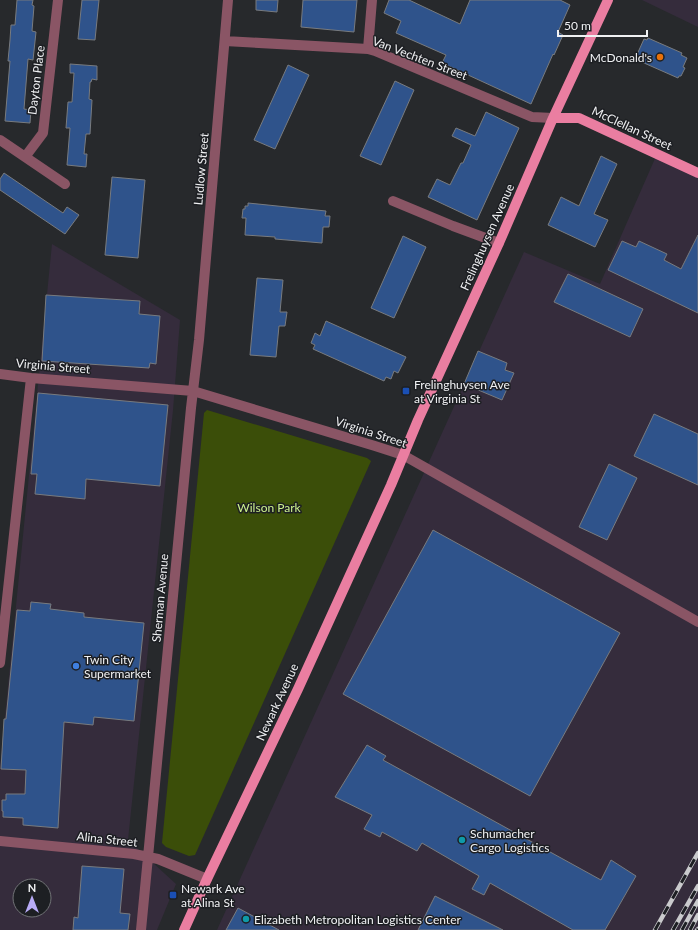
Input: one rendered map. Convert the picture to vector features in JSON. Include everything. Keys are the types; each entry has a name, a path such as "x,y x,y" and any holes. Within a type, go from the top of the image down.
{"main road":[{"name":"Frelinghuysen Avenue","path":"390,485 499,243 604,1"},
{"name":"McClellan Street","path":"553,118 580,118 698,173"},
{"name":"Newark Avenue","path":"184,930 298,689 390,485"}],"street":[{"name":"Dayton Place","path":"25,158 43,133 58,0"},
{"name":"Ludlow Street","path":"199,340 228,0"},
{"path":"368,49 372,0"},
{"name":"Van Vechten Street","path":"225,41 368,49 532,117 553,118"},
{"path":"0,140 65,184"},
{"path":"393,201 499,243"},
{"name":"Sherman Avenue","path":"142,930 199,340"},
{"name":"Virginia Street","path":"0,374 31,378 193,391 403,455 698,622"},
{"path":"0,663 31,378"},
{"name":"Alina Street","path":"0,841 134,854 158,859 207,879"}],"shaded area":[{"path":"642,0 698,0 698,27"},
{"path":"657,154 698,171 698,930 217,930 524,252 600,284"},
{"path":"52,244 180,320 173,410 128,840 176,884 157,930 0,930 0,767"}],"green space":[{"name":"Wilson Park","path":"207,410 367,458 371,461 195,855 189,856 166,847 162,843 204,413"}],"building":[{"path":"17,0 33,0 32,5 34,6 32,31 36,32 33,60 28,59 24,109 31,110 30,123 5,121 10,61 8,61 11,25 15,25"},
{"path":"82,0 99,0 95,40 78,39"},
{"path":"256,0 278,0 277,12 256,10"},
{"path":"303,0 357,0 354,32 301,27"},
{"path":"389,0 409,0 460,24 470,0 560,0 570,5 558,32 563,35 531,104 442,63 446,55 396,33 401,21 384,13"},
{"name":"McDonald's","path":"648,38 682,53 681,55 687,58 683,67 685,68 681,76 678,78 635,59 644,39 647,40"},
{"path":"70,64 97,66 97,80 92,79 90,82 89,99 92,100 90,134 86,134 84,154 87,154 86,167 67,165 70,128 66,128 68,102 72,102 74,73 70,73"},
{"path":"288,65 309,75 275,149 254,140"},
{"path":"395,81 414,90 381,165 360,156"},
{"path":"486,112 519,128 477,220 428,197 437,179 450,185 461,163 463,163 471,145 452,136 456,128 475,136"},
{"path":"601,156 617,164 594,214 608,220 595,247 548,225 561,197 579,206"},
{"path":"4,173 63,213 67,207 79,215 65,234 0,190 0,179"},
{"path":"112,177 145,180 138,258 105,255"},
{"path":"248,203 326,211 325,216 330,216 329,227 323,227 322,243 245,235 246,218 242,218 243,209 245,209 245,206 248,206"},
{"path":"698,235 698,313 608,270 622,241 636,247 639,241 667,254 664,260 681,269"},
{"path":"403,236 426,247 394,318 371,308"},
{"path":"568,274 643,309 630,337 554,302"},
{"path":"257,278 283,280 280,312 287,312 285,326 279,326 276,357 250,355"},
{"path":"46,295 140,301 139,314 160,316 156,364 150,363 149,368 42,361"},
{"path":"326,321 406,357 398,373 394,371 391,379 386,377 384,381 313,349 315,345 311,343 315,333 320,336"},
{"path":"478,351 507,363 505,370 514,373 502,400 464,384"},
{"path":"38,393 168,405 160,486 86,479 85,499 35,494 37,474 31,474"},
{"path":"654,414 698,434 698,485 634,456"},
{"path":"609,464 637,478 607,540 579,527"},
{"path":"433,530 620,633 530,796 343,694"},
{"name":"Twin City Supermarket","path":"31,602 51,604 50,609 84,613 84,617 144,623 134,721 94,717 93,725 64,722 58,828 23,825 23,818 3,817 2,811 2,800 6,800 6,794 25,794 26,770 1,769 4,719 6,719 17,610 30,611"},
{"name":"Schumacher Cargo Logistics","path":"367,745 386,756 383,760 601,880 611,860 636,876 605,930 573,930 490,883 484,895 472,889 479,876 422,843 417,851 382,832 380,837 364,829 372,815 335,797"},
{"path":"82,866 124,869 120,913 130,914 128,930 73,930 74,917 78,918"},
{"path":"435,896 503,930 418,930"},
{"name":"Elizabeth Metropolitan Logistics Center","path":"238,908 279,930 226,930"}],"railway":[{"path":"655,930 698,853"},
{"path":"673,930 698,886"},
{"path":"682,930 698,901"},
{"path":"690,930 698,915"}],"place":[{"name":"McDonald's","path":"660,57"},
{"name":"Frelinghuysen Ave at Virginia St","path":"406,391"},
{"name":"Twin City Supermarket","path":"76,666"},
{"name":"Schumacher Cargo Logistics","path":"462,840"},
{"name":"Newark Ave at Alina St","path":"173,895"},
{"name":"Elizabeth Metropolitan Logistics Center","path":"246,919"}]}
